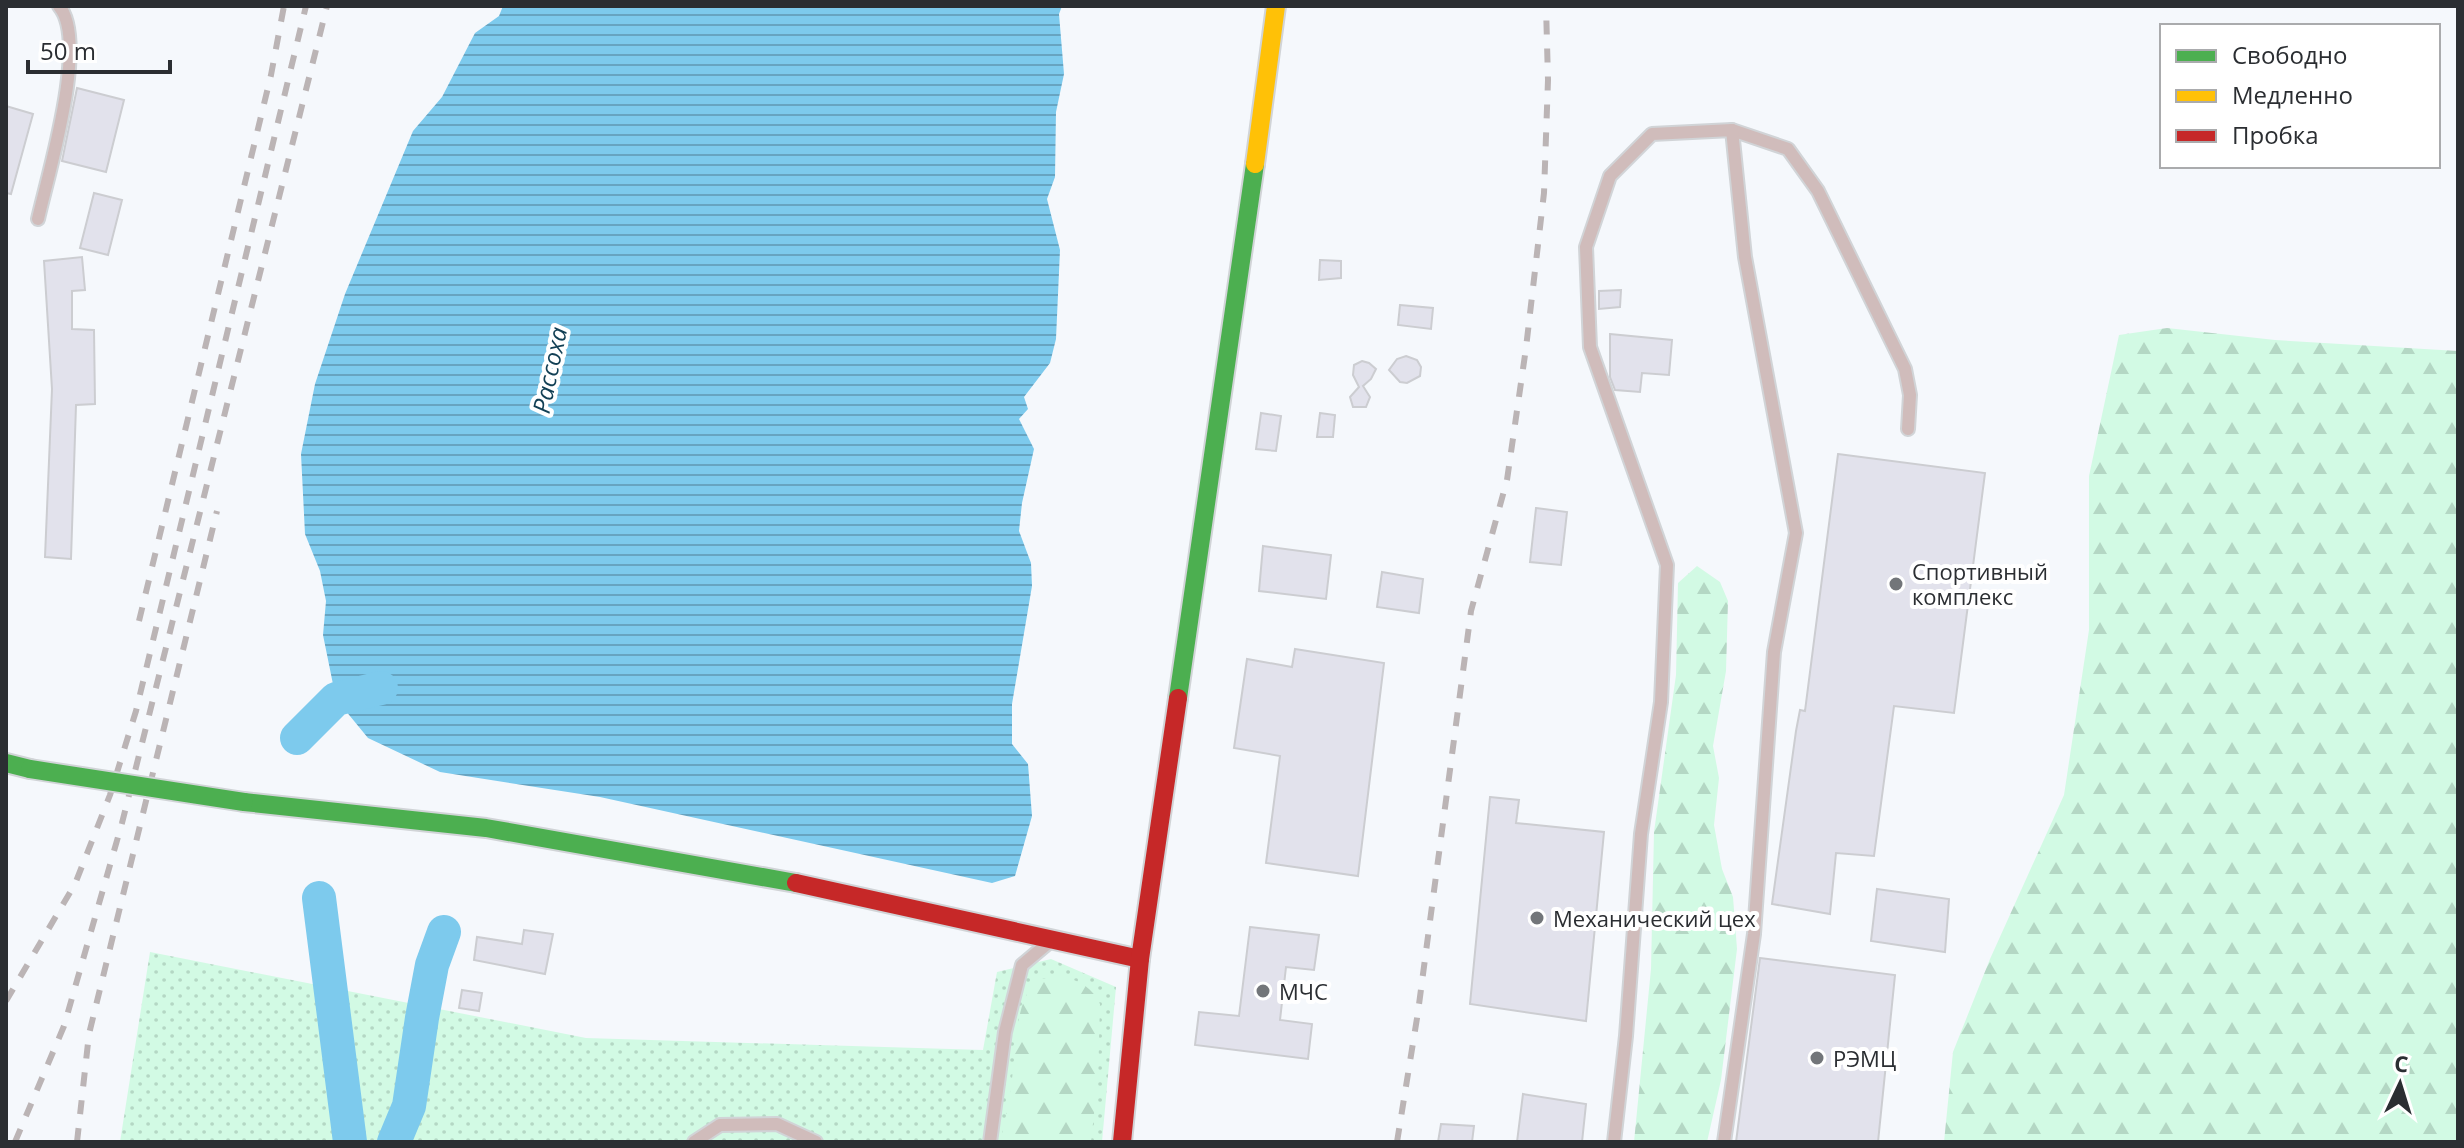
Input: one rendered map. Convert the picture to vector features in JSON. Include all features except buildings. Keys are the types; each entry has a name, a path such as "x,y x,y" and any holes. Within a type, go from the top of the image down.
{"street":[{"path":"1122,1142 1140,959 1276,6"},
{"path":"6,763 244,802 486,828 832,889 1140,959"}],"lane":[{"path":"38,219 68,84 72,51 65,13 59,6"},
{"path":"1724,1142 1754,934 1774,652 1796,533 1745,257 1732,130"},
{"path":"1614,1142 1626,1036 1641,834 1661,702 1667,565 1590,347 1586,247 1610,176 1652,134 1732,130 1788,149 1818,191 1905,369 1910,395 1908,429"},
{"path":"990,1142 1005,1032 1022,965 1053,939"},
{"path":"694,1142 720,1125 777,1124 816,1142"}],"green space":[{"path":"2167,328 2275,340 2458,351 2458,1142 1944,1142 1953,1052 1990,959 2064,795 2089,630 2089,476 2119,335"},
{"path":"1697,566 1720,582 1728,601 1726,671 1713,746 1719,778 1714,825 1722,869 1733,897 1737,949 1721,1080 1707,1142 1634,1142 1651,969 1654,832 1676,675 1678,583"},
{"path":"150,952 586,1038 983,1050 997,972 1051,959 1116,987 1102,1142 120,1142"},
{"path":"1064,977 1085,986 1100,1004 1098,1077 1091,1142 1000,1142 1022,1007 1038,979"}],"water":[{"name":"Рассоха","path":"503,6 1062,6 1059,14 1064,74 1056,112 1055,177 1047,199 1060,250 1056,339 1050,363 1024,397 1028,409 1019,419 1034,449 1019,531 1031,563 1032,586 1012,704 1012,744 1028,764 1032,816 1015,876 992,883 600,797 440,772 368,738 336,699 323,635 326,601 320,571 305,534 301,454 315,384 345,294 413,131 442,97 475,33 499,16"}],"waterway":[{"path":"297,738 336,699 381,688"},
{"path":"319,898 350,1142"},
{"path":"394,1142 409,1106 432,965 444,932"}],"railway":[{"path":"139,621 271,75 284,6"},
{"path":"6,1001 75,884 110,795 136,711 306,6"},
{"path":"15,1142 64,1026 122,823 327,6"},
{"path":"1397,1142 1418,1012 1471,611 1507,480 1526,348 1544,193 1548,80 1546,6"},
{"path":"77,1142 89,1034 217,511"}],"traffic: fast":[{"path":"1178,698 1255,164"},
{"path":"6,763 30,769"},
{"path":"30,769 244,802"},
{"path":"244,802 486,828 796,883"}],"traffic: slow":[{"path":"1255,164 1276,6"}],"traffic: jam":[{"path":"1122,1142 1140,959 1178,698"},
{"path":"796,883 1140,959"}],"place":[{"name":"Спортивный комплекс","path":"1896,584"},
{"name":"Механический цех","path":"1537,918"},
{"name":"МЧС","path":"1263,991"},
{"name":"РЭМЦ","path":"1817,1058"}]}
